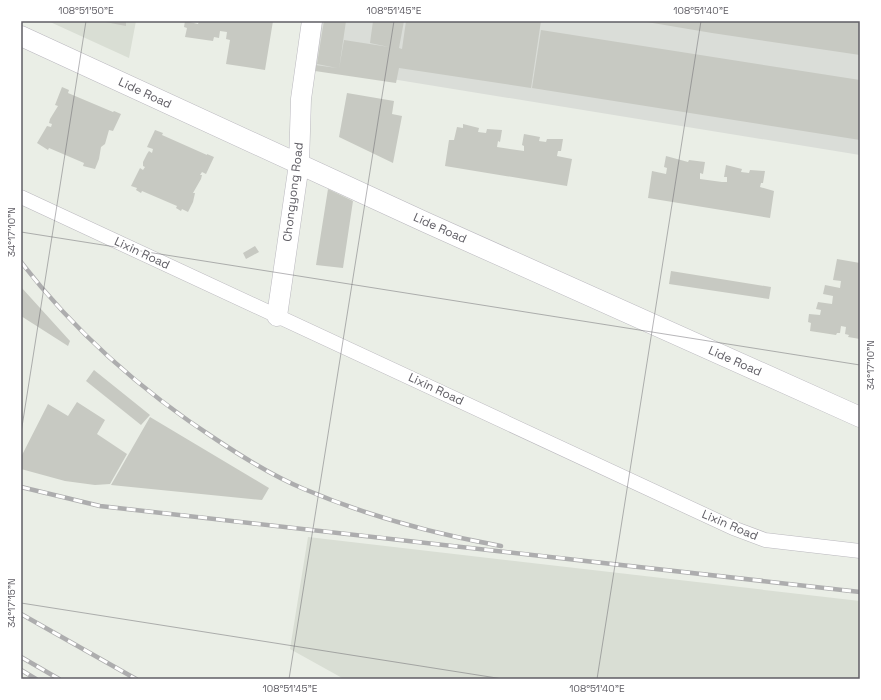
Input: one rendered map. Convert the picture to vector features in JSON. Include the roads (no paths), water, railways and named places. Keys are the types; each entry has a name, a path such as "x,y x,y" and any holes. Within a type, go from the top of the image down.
{"street":[{"name":"Chongyong Road","path":"277,316 299,164 300,99 312,21"},
{"name":"Lide Road","path":"21,36 299,164 860,417"},
{"name":"Lixin Road","path":"21,197 733,528 766,540 860,551"}],"railway":[{"path":"21,262 64,313 137,381 163,402 227,447 259,466 304,489 351,507 426,530 501,546"},
{"path":"21,487 100,506 860,592"},
{"path":"21,614 136,679"},
{"path":"21,657 59,679"},
{"path":"21,670 36,679"}]}
